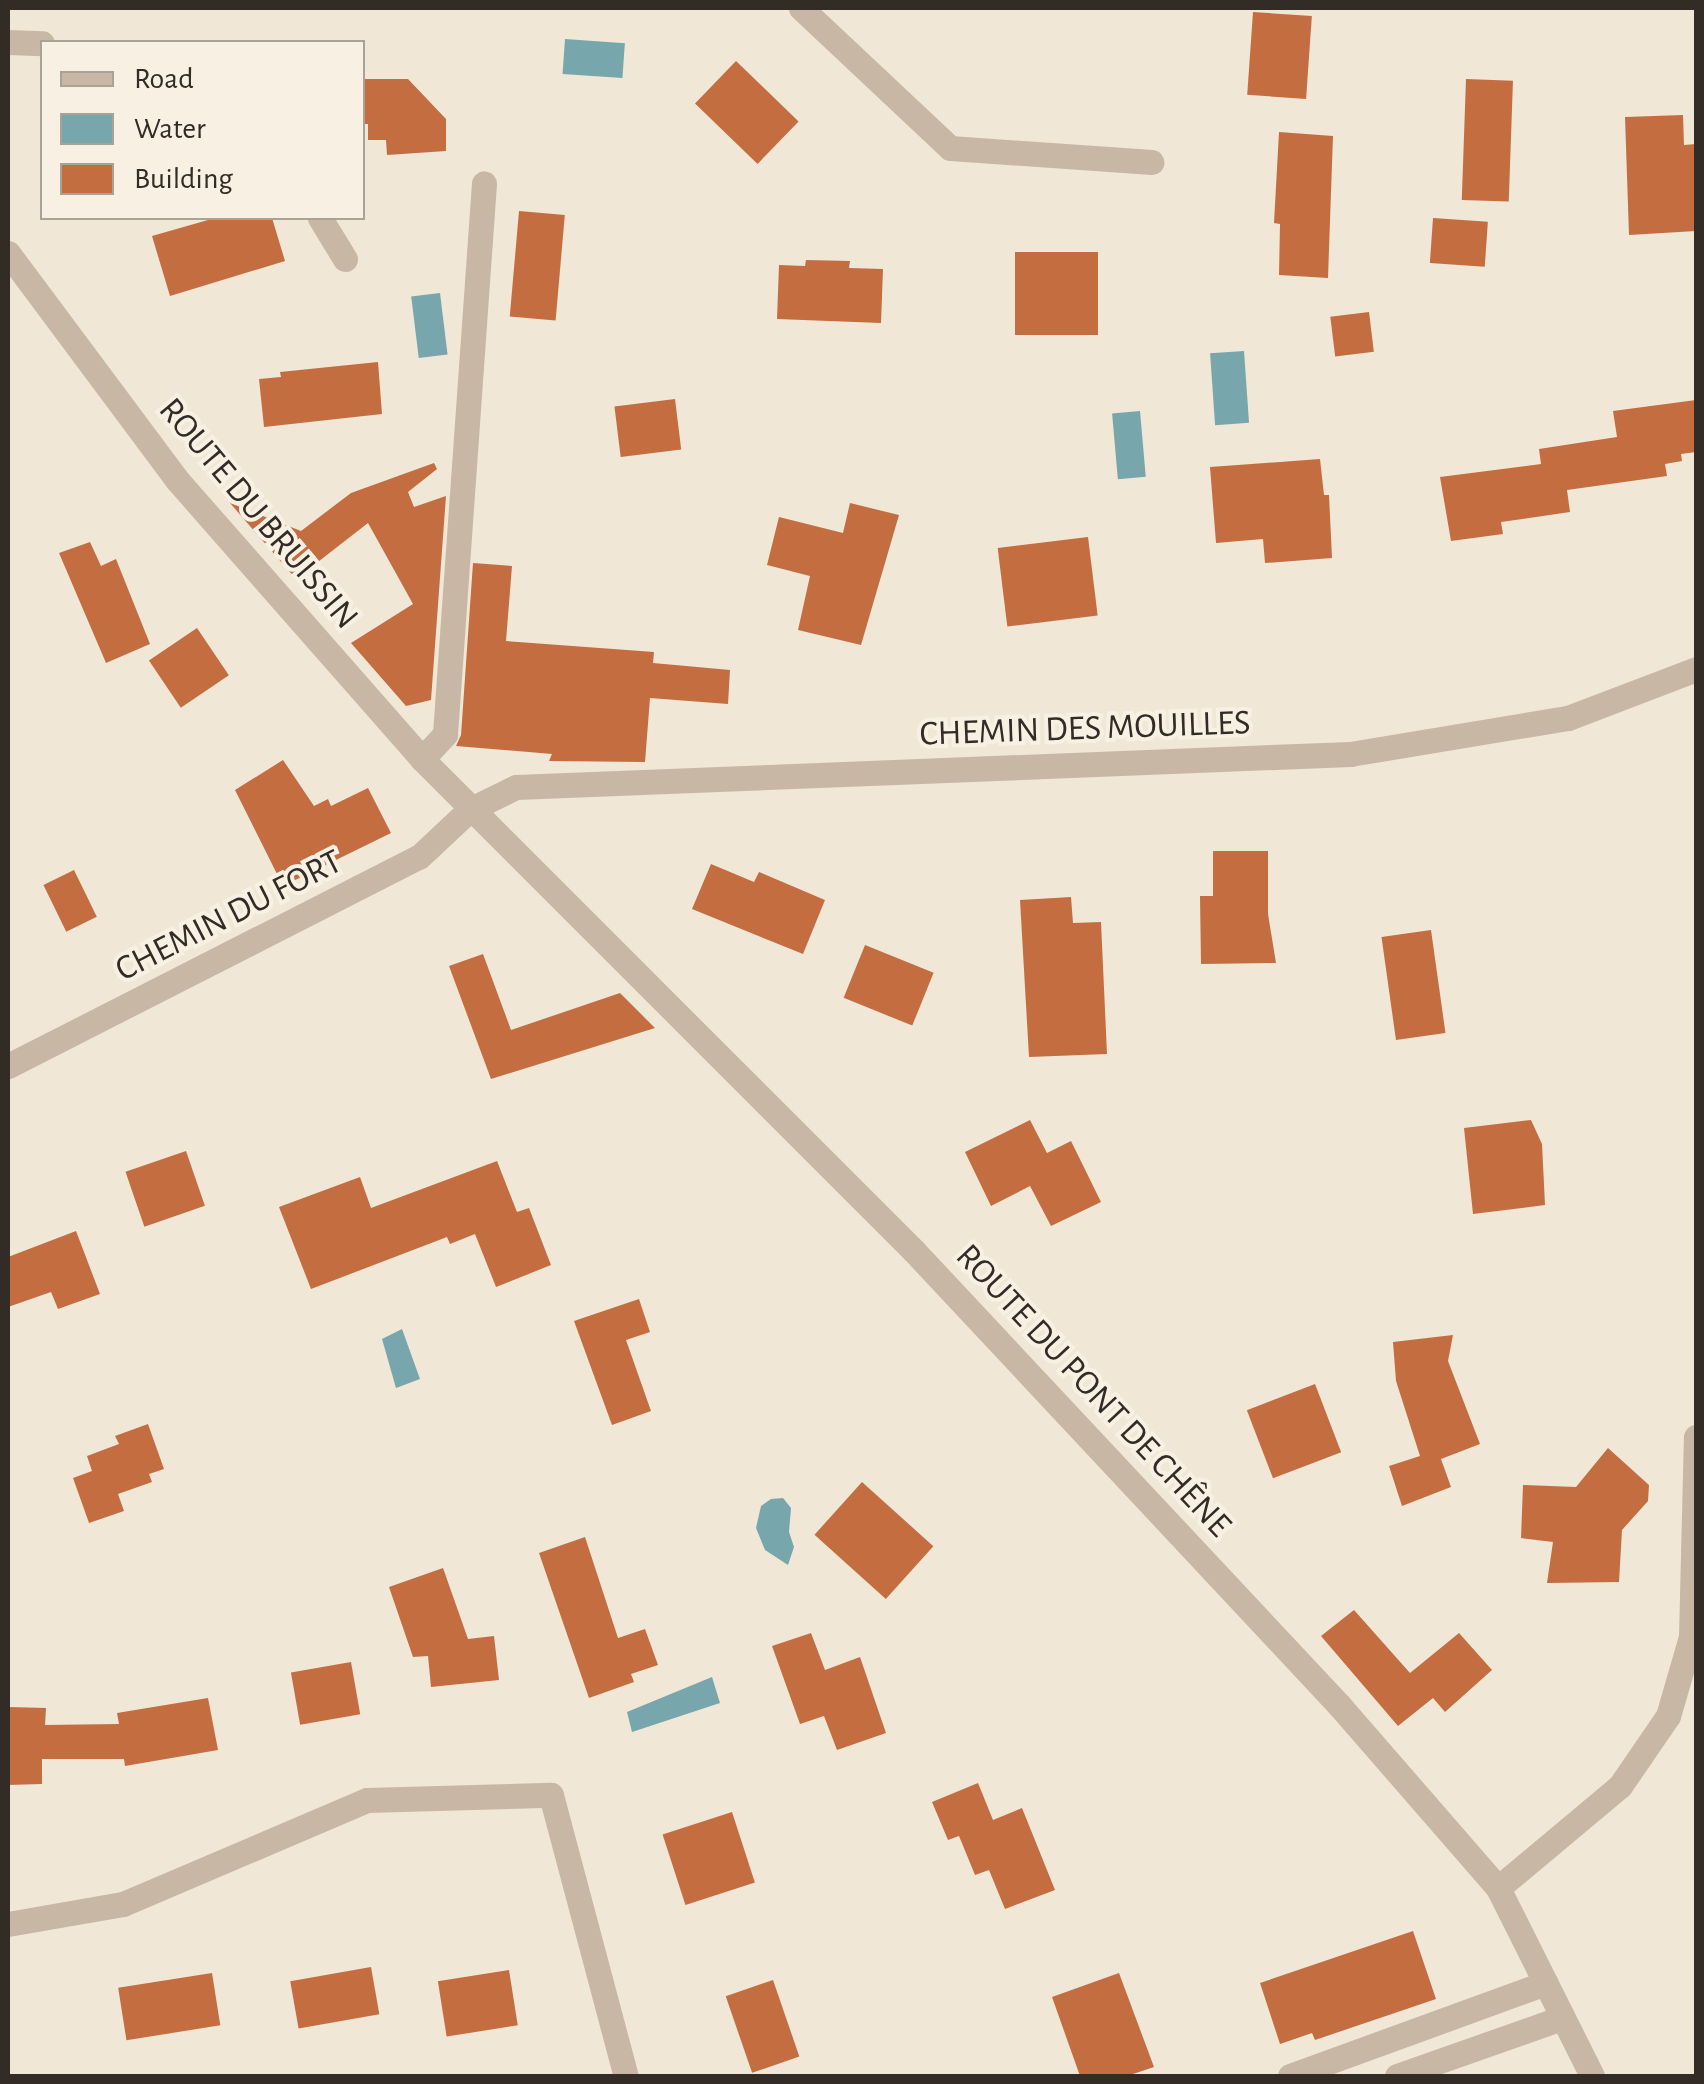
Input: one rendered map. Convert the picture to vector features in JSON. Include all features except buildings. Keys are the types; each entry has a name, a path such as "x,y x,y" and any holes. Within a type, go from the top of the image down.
{"street":[{"path":"801,8 950,148 1152,162"},
{"path":"8,42 40,42"},
{"path":"422,759 446,734 484,183"},
{"path":"321,220 346,259"},
{"name":"ROUTE DU BRUISSIN","path":"8,253 178,481 470,810"},
{"name":"CHEMIN DES MOUILLES","path":"470,810 516,787 1350,754 1568,718 1696,669"},
{"name":"CHEMIN DU FORT","path":"8,1066 419,857 470,810"},
{"name":"ROUTE DU PONT DE CHÊNE","path":"470,810 914,1251 1339,1705 1498,1888 1592,2076"},
{"path":"1498,1888 1620,1786 1668,1716 1691,1637 1696,1437"},
{"path":"8,1924 123,1904 367,1800 551,1795 626,2076"},
{"path":"1290,2076 1546,1983"},
{"path":"1397,2076 1562,2018"}],"water":[{"path":"565,39 625,43 622,78 563,74"},
{"path":"440,293 448,355 419,358 411,297"},
{"path":"1244,351 1249,423 1215,425 1210,353"},
{"path":"1140,411 1146,477 1118,479 1112,413"},
{"path":"402,1329 420,1379 396,1388 382,1339"},
{"path":"783,1498 791,1508 789,1532 794,1547 788,1565 765,1550 756,1528 761,1506 771,1499"},
{"path":"712,1677 720,1703 632,1732 627,1712"}]}
